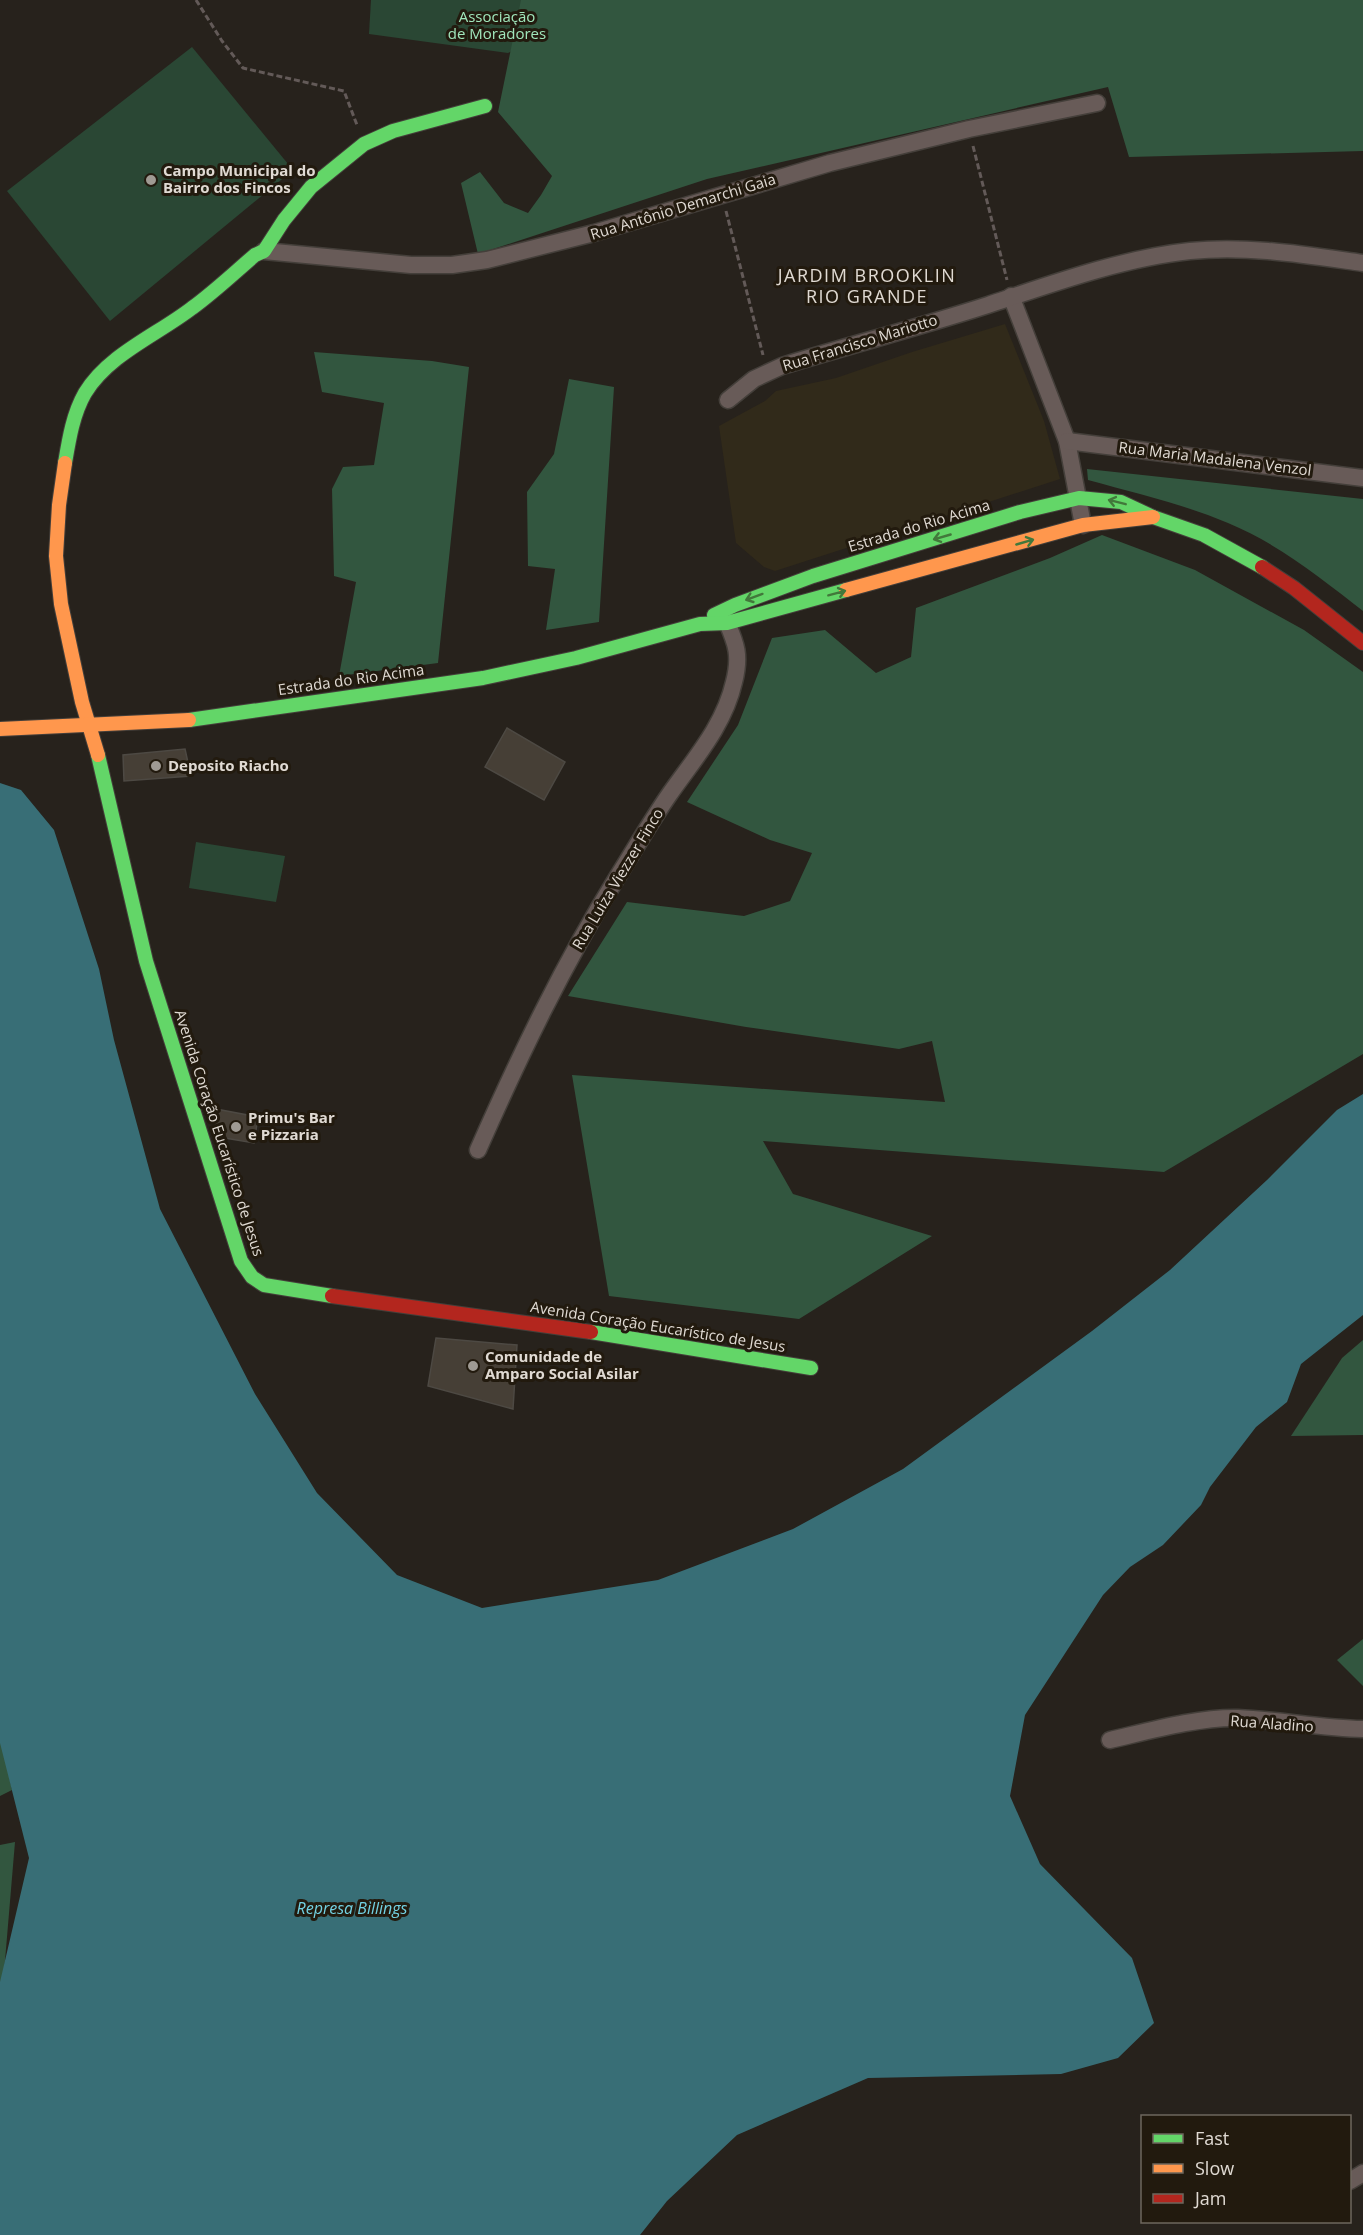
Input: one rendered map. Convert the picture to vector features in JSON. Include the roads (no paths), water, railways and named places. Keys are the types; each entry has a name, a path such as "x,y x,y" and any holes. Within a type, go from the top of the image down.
{"street":[{"name":"Rua Antônio Demarchi Gaia","path":"264,251 411,265 452,265 487,260 594,233 830,163 969,129 1097,103"},
{"path":"264,251 284,220 311,187 364,144 393,132 485,106"},
{"path":"1083,525 1067,441 1011,296 1080,275 1190,251 1240,249 1287,252 1363,263"},
{"name":"Avenida Coração Eucarístico de Jesus","path":"264,251 255,255 192,308 112,362 85,393 74,418 68,446 59,505 56,556 63,614 89,726 103,772 146,961 242,1261 254,1280 269,1287 551,1326 812,1368"},
{"name":"Rua Francisco Mariotto","path":"728,400 747,384 767,372 1011,296"},
{"name":"Rua Maria Madalena Venzol","path":"1067,441 1363,478"},
{"name":"Estrada do Rio Acima","path":"724,616 813,576 858,561 1020,512 1079,498 1121,502 1153,517 1204,535 1247,557 1294,588 1363,643"},
{"name":"Estrada do Rio Acima","path":"0,729 183,721 483,678 576,658 724,616 1083,525 1153,517"},
{"name":"Rua Luiza Viezzer Finco","path":"478,1150 528,1039 588,925 657,814 708,741 727,706 738,663 736,642 724,616"},
{"name":"Rua Aladino","path":"1110,1740 1178,1725 1237,1718 1331,1729 1363,1729"}],"water":[{"name":"Represa Billings","path":"0,783 21,790 54,830 99,969 114,1040 160,1209 255,1394 317,1493 397,1575 482,1608 658,1580 793,1529 903,1469 1092,1331 1170,1270 1267,1180 1337,1110 1363,1094 1363,1315 1301,1364 1287,1402 1256,1427 1210,1487 1201,1505 1163,1545 1130,1567 1103,1595 1025,1715 1010,1796 1040,1864 1132,1958 1154,2023 1118,2058 1061,2074 868,2078 737,2135 667,2201 640,2235 0,2235 0,1982 29,1858 0,1743"}],"place":[{"name":"Campo Municipal do Bairro dos Fincos","path":"151,180"},
{"name":"Deposito Riacho","path":"156,766"},
{"name":"Primu's Bar e Pizzaria","path":"236,1127"},
{"name":"Comunidade de Amparo Social Asilar","path":"473,1366"}],"district":[{"name":"JARDIM BROOKLIN RIO GRANDE","path":"867,286"}],"park label":[{"name":"Associação de Moradores","path":"497,26"}]}
